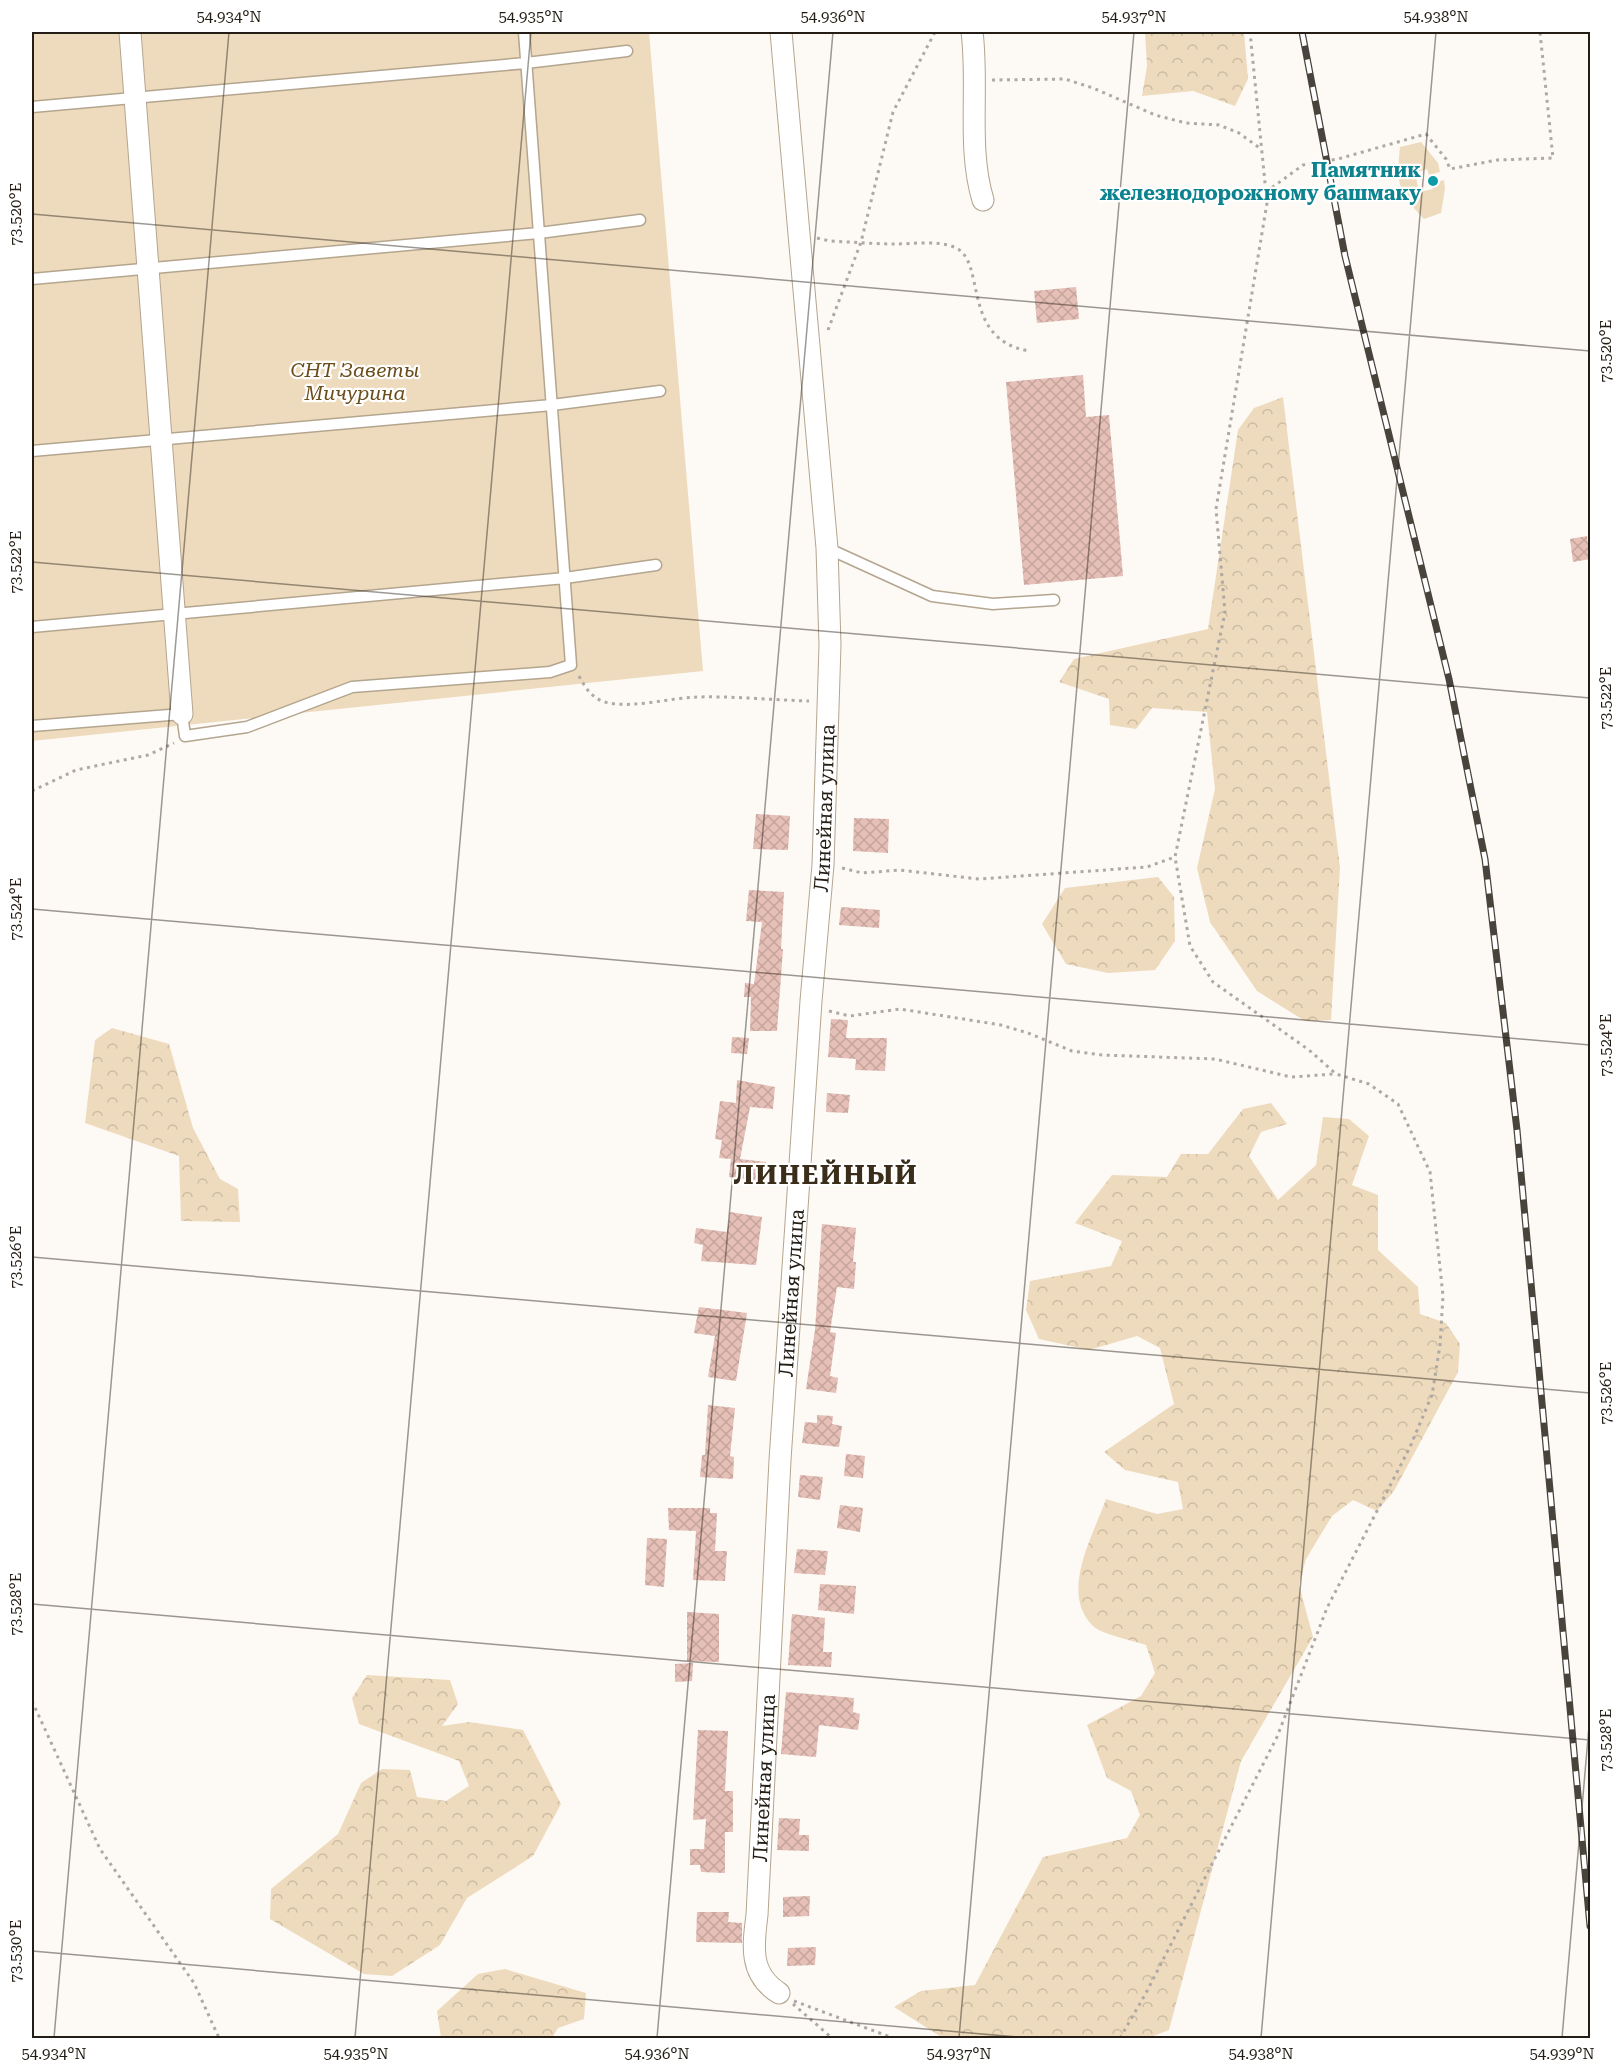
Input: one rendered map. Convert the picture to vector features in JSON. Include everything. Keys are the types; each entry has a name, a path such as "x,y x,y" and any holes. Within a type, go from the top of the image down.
{"street":[{"path":"130,32 182,714"},
{"name":"Линейная улица","path":"779,1993 767,1985 756,1965 753,1944 757,1915 780,1460 811,1001 824,865 830,645 826,548 781,32"},
{"path":"972,32 977,179 983,200"}],"lane":[{"path":"32,726 182,714 185,736 247,727 352,687 550,672 571,664 524,32"},
{"path":"32,107 526,63 627,51"},
{"path":"32,279 539,233 640,220"},
{"path":"32,451 552,405 660,391"},
{"path":"826,548 932,596 993,604 1054,600"},
{"path":"32,627 565,578 656,565"}],"path":[{"path":"827,331 861,242 893,112 935,32"},
{"path":"1250,32 1267,203 1216,509 1226,612 1175,857 1191,946 1213,982 1309,1050 1336,1074"},
{"path":"1266,192 1303,165 1338,159 1426,134 1446,159 1450,169 1497,160 1553,158 1540,32"},
{"path":"975,80 1065,79 1093,88 1155,115 1186,123 1219,125 1239,133 1262,150"},
{"path":"799,230 830,241 918,243 955,247 965,255 980,306 992,334 1000,342 1029,351"},
{"path":"571,664 591,695 607,703 629,704 703,697 828,702"},
{"path":"32,790 76,770 148,755 192,735"},
{"path":"824,865 862,873 899,870 979,879 1147,867 1175,857"},
{"path":"811,1001 832,1012 850,1016 900,1009 976,1019 1028,1033 1072,1051 1102,1055 1215,1059 1291,1077 1336,1074 1369,1084 1398,1104 1430,1172 1443,1296 1440,1345 1432,1395 1410,1447 1327,1608 1277,1737 1161,1964 1120,2038"},
{"path":"32,1701 100,1849 194,1983 219,2038"},
{"path":"779,1993 832,2038"},
{"path":"779,1993 823,2014 893,2038"}],"green space":[{"name":"СНТ Заветы Мичурина","path":"32,32 649,32 703,671 32,741"},
{"path":"1145,32 1244,32 1248,79 1235,106 1193,91 1142,96 1147,66"},
{"path":"1421,142 1438,163 1440,172 1429,175 1427,169 1415,173 1419,192 1433,189 1431,184 1444,180 1445,189 1441,213 1424,219 1404,194 1398,170 1400,147"},
{"path":"1283,397 1340,868 1331,1020 1305,1021 1257,991 1210,922 1197,868 1215,789 1207,712 1152,708 1136,729 1110,725 1109,699 1059,682 1074,659 1208,629 1238,430 1254,408"},
{"path":"1158,877 1174,897 1175,941 1155,970 1108,973 1066,964 1042,924 1065,888"},
{"path":"112,1028 169,1044 193,1128 220,1179 238,1189 240,1222 181,1221 179,1156 85,1123 95,1040"},
{"path":"1271,1103 1287,1124 1261,1132 1249,1156 1278,1200 1316,1165 1323,1117 1349,1119 1369,1136 1352,1185 1378,1195 1378,1250 1418,1287 1420,1314 1446,1323 1460,1344 1458,1372 1394,1491 1377,1511 1353,1500 1332,1516 1306,1559 1299,1585 1313,1637 1241,1761 1169,2030 1148,2038 943,2038 894,2007 921,1991 975,1985 1043,1857 1127,1838 1140,1815 1131,1791 1107,1778 1087,1725 1141,1696 1155,1673 1146,1645 1093,1626 1083,1613 1079,1597 1079,1581 1087,1547 1106,1499 1157,1514 1183,1509 1178,1482 1125,1470 1104,1452 1174,1404 1160,1348 1137,1336 1089,1350 1039,1339 1026,1310 1030,1281 1111,1266 1122,1241 1075,1223 1112,1175 1167,1177 1181,1154 1208,1154 1243,1109"},
{"path":"367,1675 450,1680 458,1704 442,1726 469,1722 523,1730 561,1804 533,1856 467,1898 440,1945 392,1976 364,1974 270,1919 271,1889 338,1834 361,1783 382,1769 410,1770 417,1797 446,1801 469,1786 459,1761 359,1724 352,1698"},
{"path":"505,1969 586,1993 584,2019 558,2028 552,2038 441,2038 437,2011 478,1974"}],"building":[{"path":"1076,287 1079,319 1037,323 1034,291"},
{"path":"1083,375 1086,417 1109,415 1123,576 1024,585 1006,382"},
{"path":"1587,536 1590,559 1573,562 1570,539"},
{"path":"756,814 790,816 788,850 753,849"},
{"path":"854,818 889,819 888,853 853,851"},
{"path":"749,890 784,892 781,949 783,949 777,1031 750,1031 751,997 744,997 745,983 754,984 762,922 746,921"},
{"path":"841,907 880,910 879,928 839,925"},
{"path":"831,1019 848,1020 846,1038 887,1038 885,1071 855,1070 856,1059 828,1057"},
{"path":"732,1037 749,1038 747,1054 731,1053"},
{"path":"737,1080 775,1087 773,1109 750,1107 740,1159 766,1162 762,1182 729,1177 731,1159 719,1158 722,1140 715,1139 720,1101 736,1103"},
{"path":"827,1093 850,1095 848,1113 826,1112"},
{"path":"730,1212 762,1217 756,1265 701,1261 703,1245 694,1243 696,1228 727,1232"},
{"path":"822,1224 856,1228 853,1262 856,1262 854,1289 837,1287 830,1332 836,1333 830,1376 838,1378 836,1393 806,1389 815,1330"},
{"path":"699,1307 747,1313 736,1381 708,1377 715,1336 694,1333"},
{"path":"708,1405 735,1408 730,1456 734,1457 733,1479 700,1477 702,1455 705,1455"},
{"path":"817,1415 833,1416 832,1424 842,1426 839,1447 802,1443 805,1422 817,1423"},
{"path":"846,1454 865,1456 863,1478 844,1476"},
{"path":"800,1475 823,1477 820,1500 798,1497"},
{"path":"840,1505 863,1508 860,1532 837,1528"},
{"path":"668,1508 710,1508 710,1513 717,1513 715,1551 727,1551 725,1581 693,1580 696,1531 669,1530"},
{"path":"647,1538 667,1539 664,1587 645,1585"},
{"path":"797,1549 828,1551 825,1575 794,1573"},
{"path":"820,1584 856,1586 854,1614 818,1610"},
{"path":"687,1612 719,1614 719,1662 687,1661"},
{"path":"792,1614 825,1618 823,1652 832,1652 831,1667 788,1665"},
{"path":"693,1663 692,1681 675,1682 675,1664"},
{"path":"786,1692 854,1698 853,1712 860,1714 858,1730 819,1725 816,1757 781,1754"},
{"path":"698,1730 728,1731 725,1791 733,1791 733,1832 725,1832 725,1873 701,1872 700,1865 690,1865 690,1849 704,1849 706,1819 693,1820"},
{"path":"779,1818 800,1819 799,1835 809,1835 809,1851 777,1850"},
{"path":"810,1896 809,1916 783,1917 783,1897"},
{"path":"697,1912 729,1912 728,1922 742,1923 742,1943 696,1942"},
{"path":"816,1947 815,1965 787,1966 788,1948"}],"railway":[{"path":"1302,32 1345,256 1449,679 1485,859 1517,1130 1590,1926"}],"place":[{"name":"Памятник железнодорожному башмаку","path":"1433,181"}],"district":[{"name":"ЛИНЕЙНЫЙ","path":"826,1175"}]}
